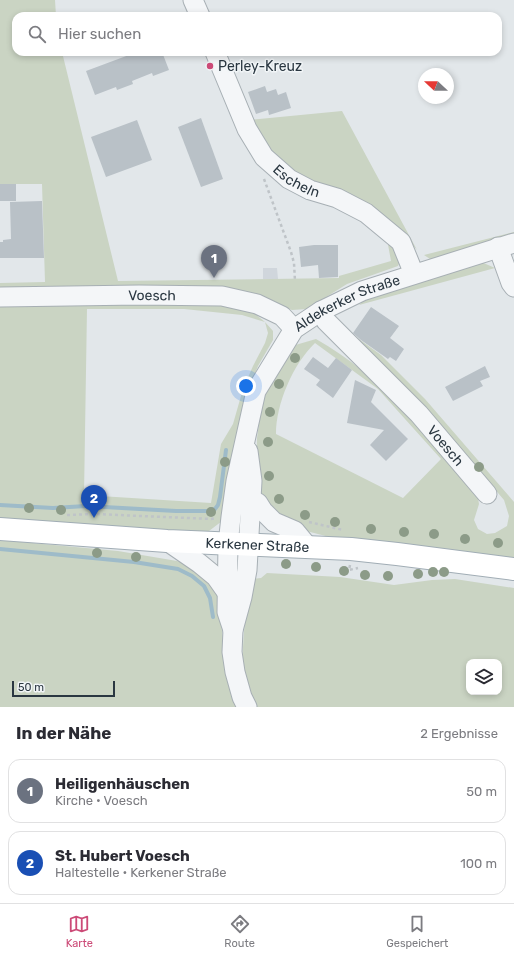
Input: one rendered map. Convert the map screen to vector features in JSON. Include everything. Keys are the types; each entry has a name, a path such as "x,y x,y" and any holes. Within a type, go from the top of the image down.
{"main road":[{"name":"Kerkener Straße","path":"0,529 167,541 351,549 514,569"}],"street":[{"path":"193,0 198,12"},
{"name":"Escheln","path":"217,56 247,129 264,157 289,179 310,190 337,198 366,214 401,242 414,274"},
{"path":"506,245 511,283 514,287"},
{"name":"Aldekerker Straße","path":"238,544 230,517 256,391 294,329 321,311 362,291 506,245"},
{"name":"Voesch","path":"0,297 139,295 222,296 257,304 282,316 294,329"},
{"name":"Voesch","path":"321,311 326,321 419,414 487,494"},
{"path":"233,630 227,612 228,594 238,544 251,499 252,481 246,436"},
{"path":"251,499 258,503 263,511 274,522 295,531 309,548"},
{"path":"167,541 199,563 216,577 228,594"},
{"path":"238,544 247,570 242,597 233,630 232,652 235,672 247,707"}],"path":[{"path":"264,157 259,166 291,252 294,263 295,281"},
{"path":"94,518 95,514"},
{"path":"61,516 95,514 211,519"}],"shaded area":[{"path":"263,268 277,268 278,279 263,279"}],"green space":[{"path":"0,0 55,0 56,12 12,12 12,56 63,56 118,281 339,278 339,276 391,261 387,239 397,248 401,257 398,266 347,284 307,309 292,310 244,292 0,291 0,283 45,282 42,184 0,184"},
{"path":"342,111 417,250 399,230 301,176 279,160 262,142 249,120"},
{"path":"514,232 514,237 430,259 424,255"},
{"path":"479,261 495,268 359,305 377,288"},
{"path":"0,302 219,302 249,309 265,322 273,331 273,340 258,366 248,392 226,518 209,531 183,534 0,520","holes":["87,309 184,309 242,315 265,322 268,333 265,343 243,389 233,424 221,444 211,503 84,495"]},
{"path":"352,334 381,355 425,399 514,502 514,559 450,549 341,540 291,527 260,496 256,478 257,438 262,402 272,373 292,346 316,339 340,354 362,371 403,408 477,492 479,504 474,520 478,529 487,534 495,533 507,526 509,516 504,500 457,445","holes":["315,343 378,389 441,459 403,498 276,434 279,410 287,385 300,362"]},
{"path":"0,540 118,551 177,561 193,567 216,591 219,599 225,663 238,707 0,707"},
{"path":"267,573 340,577 394,585 432,580 455,579 514,588 514,707 255,707 242,662 245,617 251,579 261,578"}],"building":[{"path":"126,56 164,56 169,70 153,76 152,73 132,81 133,84 117,90 116,87 95,95 86,71"},
{"path":"265,86 267,92 276,89 278,95 286,92 291,108 269,115 268,110 256,114 248,92"},
{"path":"201,118 223,179 201,187 178,127"},
{"path":"137,120 152,160 106,177 91,137"},
{"path":"0,184 16,184 16,201 0,201"},
{"path":"42,201 44,258 0,258 0,242 11,239 10,202"},
{"path":"314,245 338,245 338,277 319,278 318,265 301,267 299,247"},
{"path":"371,307 399,326 390,338 404,349 396,361 390,357 388,359 353,333"},
{"path":"313,357 328,368 336,358 352,370 333,398 316,385 320,380 304,369"},
{"path":"485,366 490,377 480,381 483,386 453,401 445,387"},
{"path":"355,380 376,390 371,402 408,439 386,461 370,445 384,430 347,423"}],"waterway":[{"path":"0,505 53,508 86,506 176,511 208,511 215,509 218,505 226,450"},
{"path":"0,549 134,562 178,569 192,576 204,586 210,598 213,617"}],"place":[{"name":"Perley-Kreuz","path":"210,66"},
{"name":"Heiligenhäuschen","path":"214,278"},
{"name":"St. Hubert Voesch","path":"94,518"}]}
